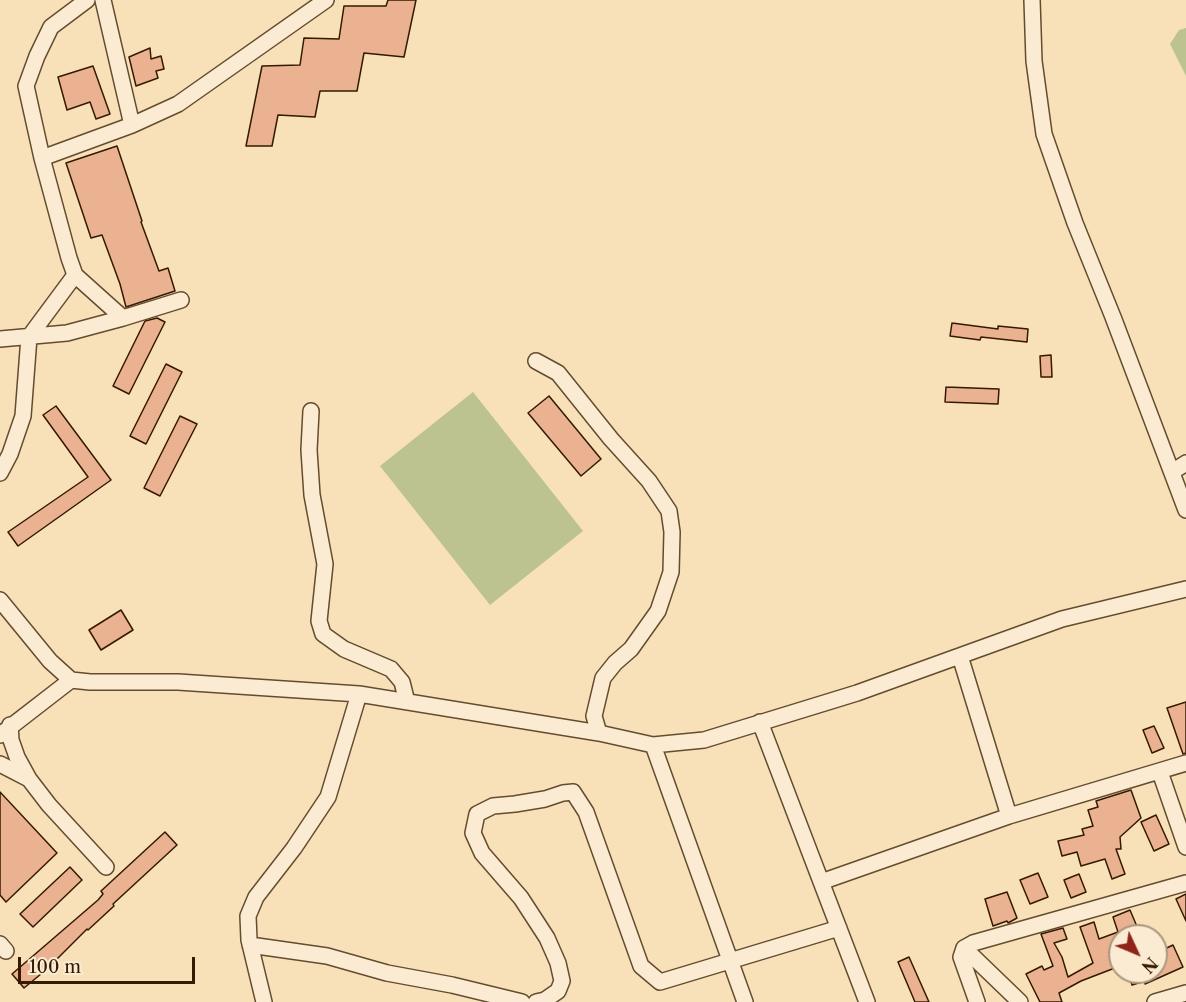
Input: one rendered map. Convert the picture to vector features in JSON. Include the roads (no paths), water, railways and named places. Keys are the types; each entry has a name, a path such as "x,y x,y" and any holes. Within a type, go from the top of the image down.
{"street":[{"path":"87,0 51,27 26,86 42,158 75,275 123,318"},
{"path":"103,0 132,125"},
{"path":"42,158 132,125 178,104 326,0"},
{"path":"1032,0 1034,61 1044,134 1074,222 1113,317 1186,510"},
{"path":"0,473 10,454 23,416 29,337 75,275"},
{"path":"0,339 67,333 181,300"},
{"path":"536,361 558,373 611,439 649,481 669,511 672,532 671,572 658,611 631,650 615,663 603,678 594,716 599,733"},
{"path":"311,411 309,450 312,495 325,564 319,621 322,634 344,649 391,669 402,682 407,702"},
{"path":"1172,472 1186,463"},
{"path":"0,600 50,661 71,680 178,682 359,694 599,733 653,745 704,740 857,693 1062,619 1186,589"},
{"path":"960,656 1009,816"},
{"path":"71,680 5,730 29,779 49,805 106,867"},
{"path":"264,1002 250,945 248,916 256,897 294,848 328,797 359,694"},
{"path":"760,722 867,1002"},
{"path":"653,745 745,1002"},
{"path":"821,882 1009,816 1186,763"},
{"path":"0,764 29,779"},
{"path":"1160,771 1186,847"},
{"path":"536,1002 545,1000 558,991 562,981 558,963 547,938 521,898 482,853 473,833 477,814 493,806 545,799 573,792 586,812 641,966 660,982 839,928"},
{"path":"977,1002 961,957 964,948 973,943 1186,883"},
{"path":"250,945 327,956 387,973 452,985 522,1002"},
{"path":"964,948 1020,1002"},
{"path":"1155,1002 1180,997"}]}
